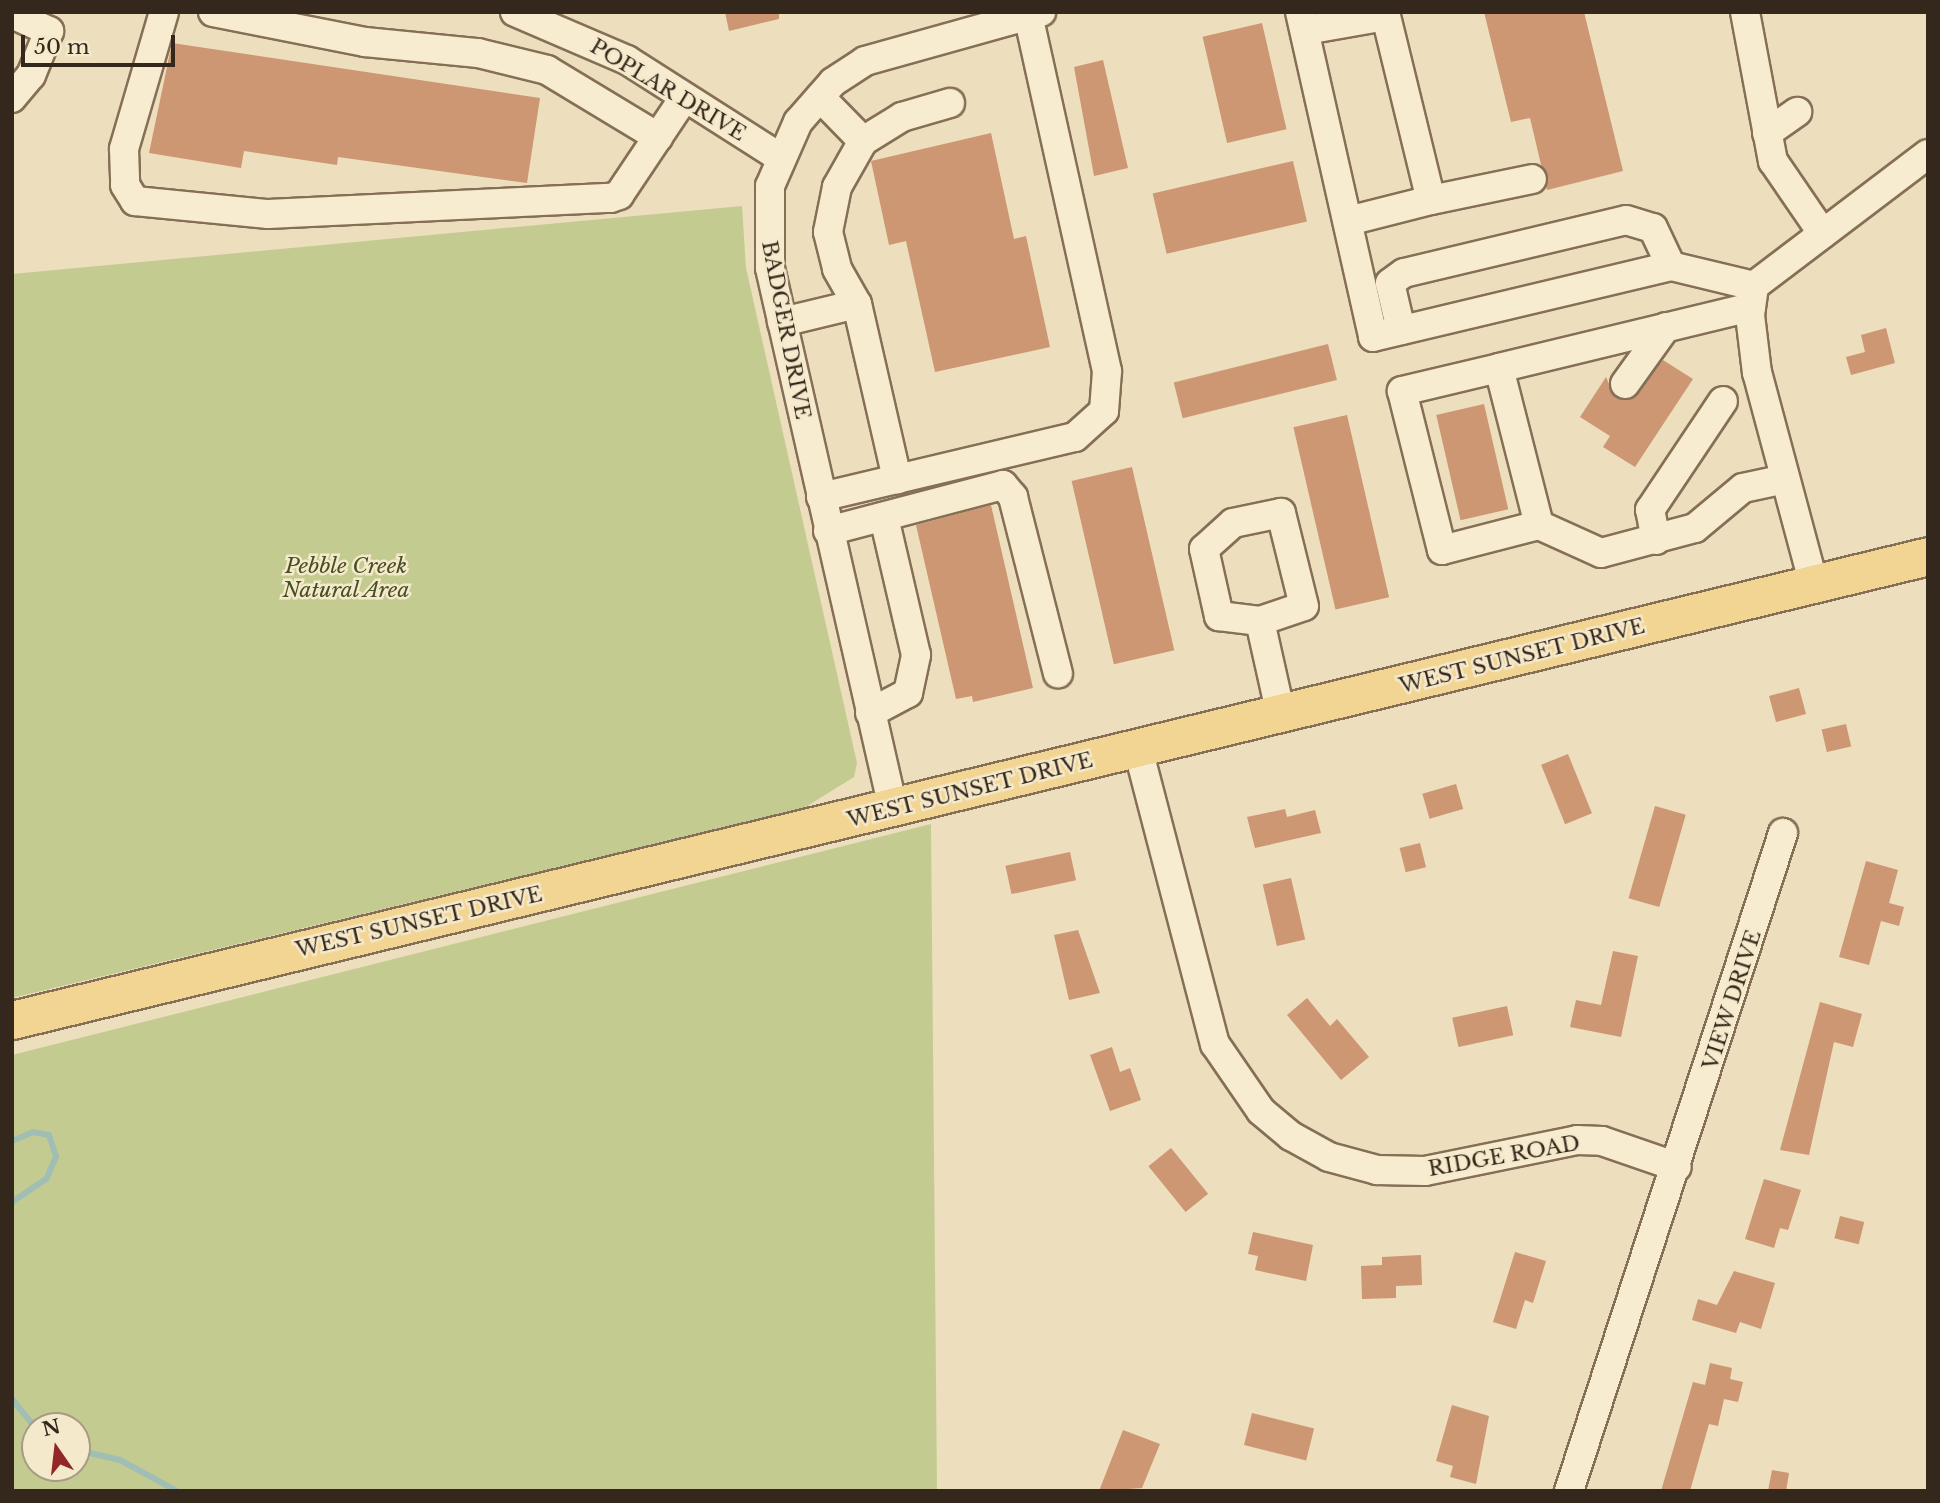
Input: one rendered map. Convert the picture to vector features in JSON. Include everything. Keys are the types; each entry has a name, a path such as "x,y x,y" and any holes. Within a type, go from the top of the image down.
{"main road":[{"name":"WEST SUNSET DRIVE","path":"12,1020 1281,715 1928,556"}],"street":[{"path":"164,12 124,149 125,185 135,201 268,214 611,198 619,195 684,97"},
{"path":"214,12 365,42 478,53 547,70 657,137"},
{"name":"POPLAR DRIVE","path":"515,12 546,17 627,60 779,157"},
{"path":"1745,12 1773,161 1823,233"},
{"path":"12,14 49,31 32,75 12,98"},
{"path":"821,497 1075,437 1098,421 1108,399 1020,15"},
{"name":"BADGER DRIVE","path":"893,808 828,531 766,238 779,157 820,97 865,61 893,49 1020,15"},
{"path":"1432,200 1386,16 1303,21 1373,337 1671,266 1753,297"},
{"path":"820,97 863,141"},
{"path":"897,479 857,304 837,269 829,212 863,141 902,117 950,103"},
{"path":"1768,132 1797,112"},
{"path":"1785,479 1742,488 1695,528 1601,553 1539,525 1442,550 1402,391 1666,327 1753,297 1823,233 1928,154"},
{"path":"1348,221 1532,179"},
{"path":"1401,330 1390,283 1404,273 1612,223 1653,228 1671,266"},
{"path":"1753,297 1757,373 1814,585"},
{"path":"782,322 857,304"},
{"path":"1625,384 1666,327"},
{"path":"1499,368 1539,525"},
{"path":"1656,540 1650,510 1723,401"},
{"path":"828,531 980,489 1009,488 1058,673"},
{"path":"870,713 908,693 916,654 884,517"},
{"path":"1260,621 1281,715"},
{"name":"RIDGE ROAD","path":"1138,749 1215,1044 1261,1111 1291,1136 1329,1157 1377,1170 1425,1171 1577,1140 1602,1141 1677,1167"},
{"name":"VIEW DRIVE","path":"1677,1167 1783,833"},
{"path":"1569,1491 1677,1167"}],"green space":[{"name":"Pebble Creek Natural Area","path":"742,206 746,268 857,763 854,777 804,808 12,998 12,274"},
{"path":"931,824 937,1491 12,1491 12,1055"}],"building":[{"path":"725,12 779,12 779,19 729,31"},
{"path":"1484,12 1584,12 1623,171 1547,190 1530,118 1511,122"},
{"path":"1262,23 1287,129 1227,143 1203,37"},
{"path":"172,43 540,98 527,183 338,157 337,165 244,151 241,168 149,153"},
{"path":"1103,60 1128,168 1094,176 1074,67"},
{"path":"991,133 1014,239 1026,236 1050,347 935,372 906,241 889,245 871,161"},
{"path":"1293,161 1307,221 1167,254 1153,193"},
{"path":"1886,328 1895,363 1851,375 1846,357 1865,352 1861,335"},
{"path":"1328,344 1337,380 1183,418 1174,382"},
{"path":"1663,360 1693,379 1635,467 1603,447 1610,436 1580,417 1606,377 1615,397 1631,399"},
{"path":"1484,404 1508,509 1461,520 1436,415"},
{"path":"1347,415 1389,597 1335,610 1293,427"},
{"path":"1132,467 1174,650 1114,664 1072,481"},
{"path":"991,505 1033,688 973,702 972,696 956,699 916,525"},
{"path":"1799,688 1806,714 1776,722 1769,696"},
{"path":"1846,724 1851,746 1827,752 1822,730"},
{"path":"1568,754 1592,813 1565,824 1541,765"},
{"path":"1456,784 1463,809 1430,819 1422,794"},
{"path":"1655,806 1686,815 1659,907 1629,898"},
{"path":"1285,809 1287,817 1315,810 1321,833 1255,848 1247,817"},
{"path":"1420,843 1426,867 1406,872 1400,848"},
{"path":"1070,852 1076,880 1011,894 1005,866"},
{"path":"1866,861 1898,870 1889,903 1904,907 1899,926 1881,921 1869,965 1839,957"},
{"path":"1291,878 1305,939 1277,946 1263,885"},
{"path":"1078,930 1100,993 1069,1000 1054,935"},
{"path":"1613,951 1638,956 1621,1037 1570,1027 1576,1000 1601,1005"},
{"path":"1307,998 1330,1026 1337,1019 1369,1057 1341,1080 1287,1015"},
{"path":"1820,1002 1862,1014 1853,1047 1834,1042 1809,1155 1780,1150"},
{"path":"1507,1006 1513,1035 1458,1047 1452,1018"},
{"path":"1112,1047 1120,1072 1130,1068 1141,1100 1110,1111 1090,1055"},
{"path":"1171,1148 1208,1194 1186,1212 1148,1166"},
{"path":"1764,1179 1801,1190 1788,1230 1780,1228 1774,1248 1745,1239"},
{"path":"1840,1216 1864,1222 1859,1244 1834,1238"},
{"path":"1253,1232 1313,1245 1306,1281 1255,1270 1258,1256 1248,1254"},
{"path":"1515,1252 1546,1261 1533,1303 1525,1300 1516,1329 1493,1322"},
{"path":"1421,1255 1422,1285 1396,1286 1396,1298 1362,1299 1361,1266 1382,1265 1382,1257"},
{"path":"1734,1271 1775,1283 1761,1329 1740,1322 1736,1333 1692,1320 1698,1299 1717,1305"},
{"path":"1710,1363 1732,1368 1730,1379 1743,1382 1738,1402 1724,1399 1718,1426 1709,1424 1690,1491 1661,1491 1693,1382 1705,1385"},
{"path":"1452,1405 1489,1416 1476,1484 1450,1477 1453,1466 1436,1461"},
{"path":"1252,1413 1314,1428 1306,1461 1244,1445"},
{"path":"1123,1430 1160,1444 1142,1488 1099,1491"},
{"path":"1772,1470 1789,1473 1786,1491 1768,1491"}],"waterway":[{"path":"12,1141 33,1132 49,1135 56,1157 46,1179 12,1202"},
{"path":"12,1399 23,1412"},
{"path":"91,1453 120,1460 177,1491"}]}
